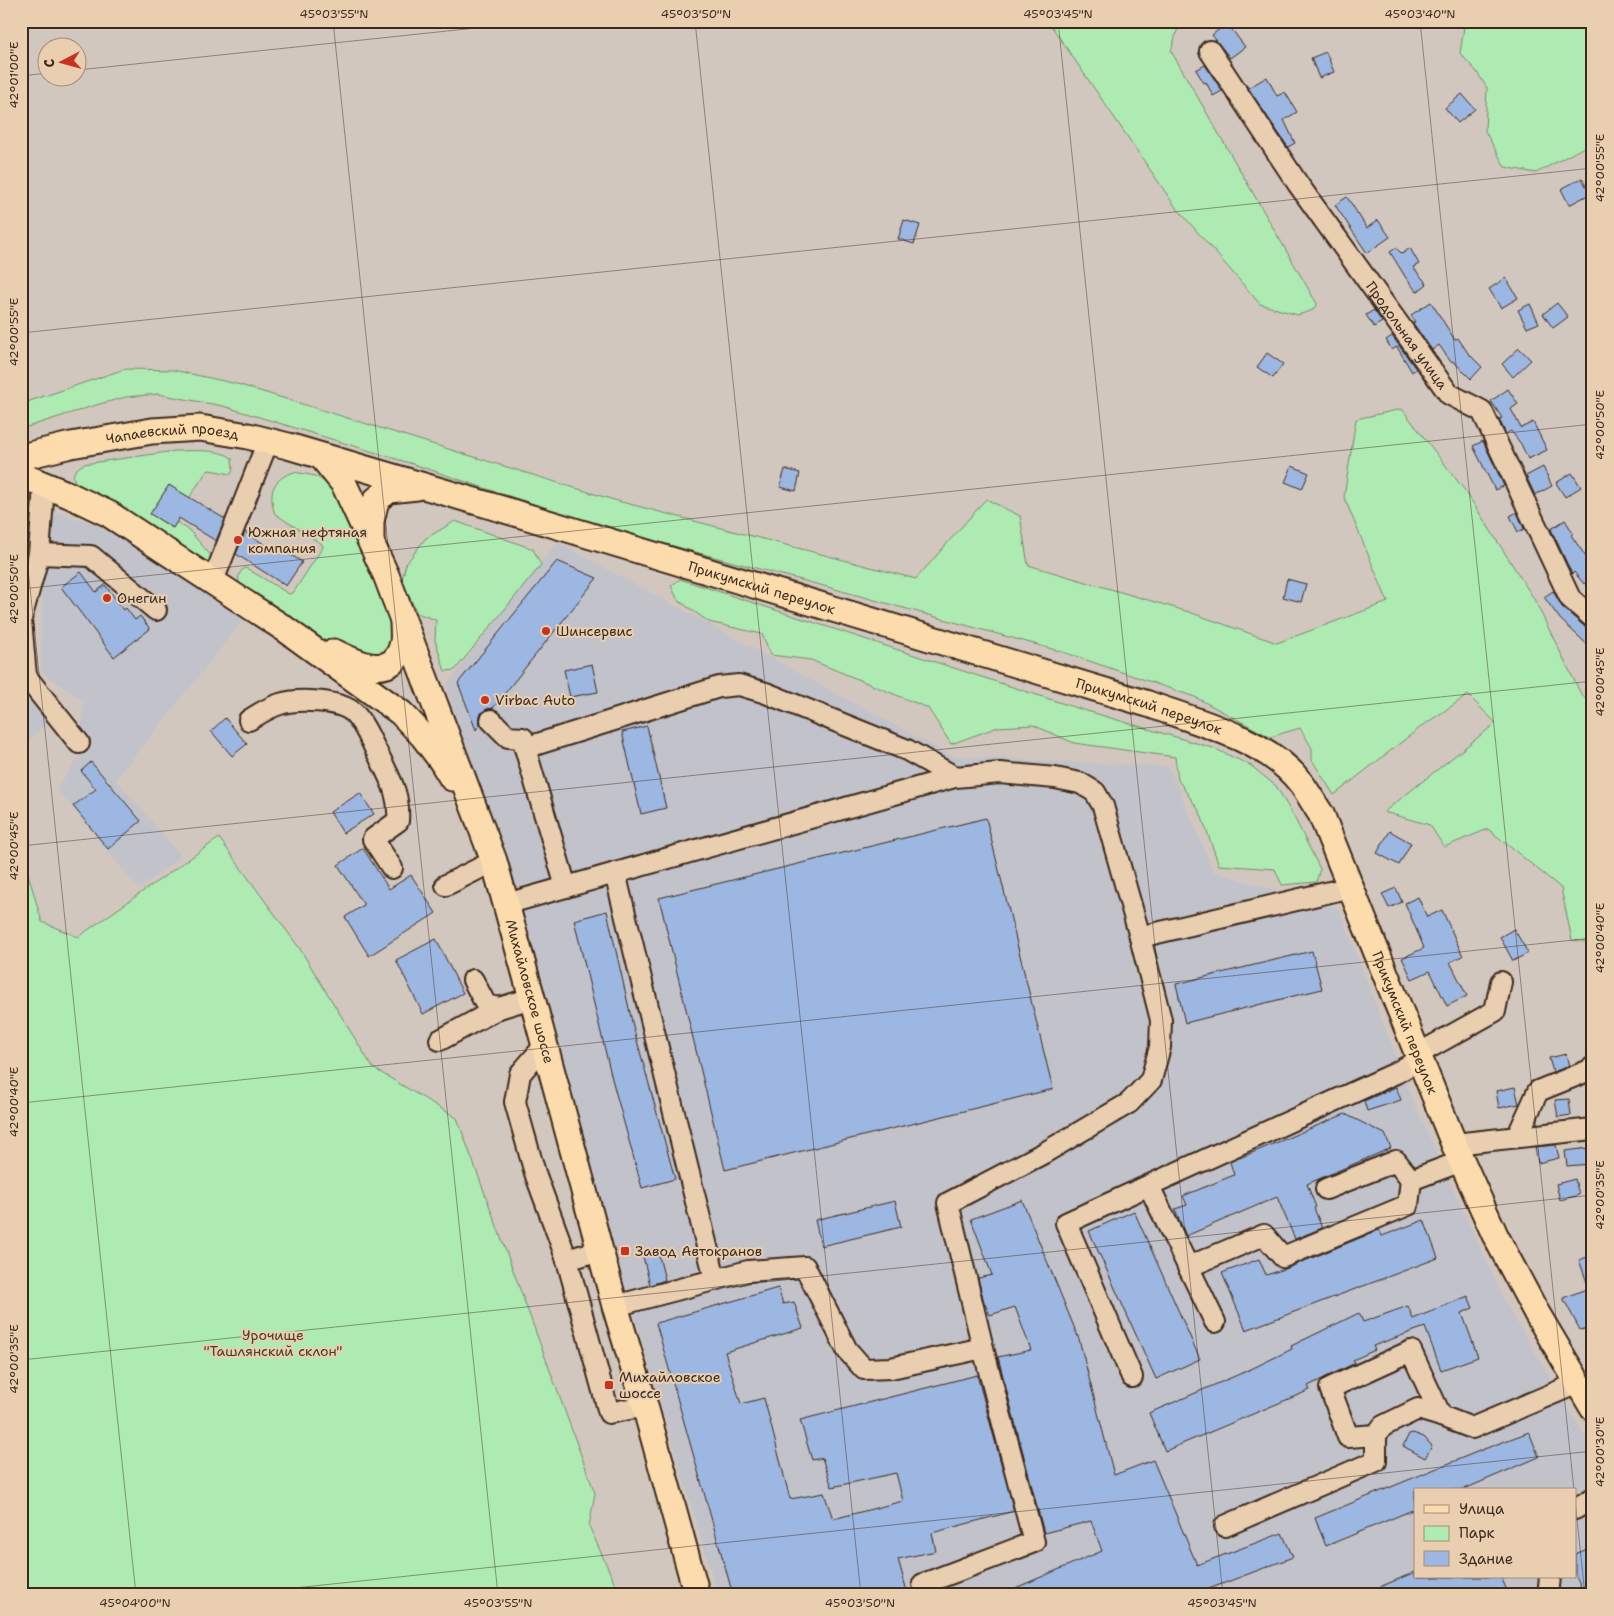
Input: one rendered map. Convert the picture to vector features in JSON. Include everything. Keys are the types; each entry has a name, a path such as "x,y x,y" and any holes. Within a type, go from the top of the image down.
{"main road":[{"name":"Чапаевский проезд","path":"21,457 123,435 181,428 200,428 268,441 322,457"},
{"name":"Прикумский переулок","path":"322,457 1148,704 1251,742 1276,758 1300,781 1321,814 1458,1152 1495,1235 1593,1408"},
{"name":"Михайловское шоссе","path":"322,457 344,484 386,575 494,860 614,1306 645,1406 697,1595"},
{"path":"33,481 109,514 285,629 401,713 423,736 441,760 482,827"},
{"path":"372,545 371,522 376,500 389,490 422,486"},
{"path":"285,629 353,662 370,667 380,667 391,664 398,655 403,641 403,621"}],"street":[{"name":"Продольная улица","path":"1210,51 1298,184 1449,394 1482,411 1570,598 1593,618"},
{"path":"213,582 268,441"},
{"path":"33,481 39,554 21,619 24,673 79,743"},
{"path":"39,554 91,556 156,610"},
{"path":"525,748 719,687 739,685 766,693 907,750 955,778"},
{"path":"249,720 282,703 297,701 327,702 342,706 353,712 367,733 395,788 399,806 398,821 373,839 392,868"},
{"path":"491,720 508,737 523,738 566,887"},
{"path":"506,904 955,778 1000,773 1055,778 1080,783 1095,792 1103,806 1140,937 1161,1020 1160,1048 1151,1080 1129,1103 1044,1153 948,1203 982,1348 1034,1542 923,1584"},
{"path":"446,885 494,860"},
{"path":"615,873 716,1279"},
{"path":"1140,937 1351,887"},
{"path":"473,980 486,1005 499,1008"},
{"path":"1132,1377 1066,1223 1396,1073 1419,1057 1495,1012 1501,982"},
{"path":"440,1040 499,1008 532,998"},
{"path":"545,1045 520,1074 515,1102 534,1173 567,1260 609,1413 645,1406"},
{"path":"1517,1137 1538,1091 1593,1067"},
{"path":"1411,1180 1458,1152 1517,1137 1593,1129"},
{"path":"1188,1267 1264,1235 1283,1257 1408,1205 1411,1180 1396,1161 1326,1189"},
{"path":"1150,1186 1215,1322"},
{"path":"567,1260 600,1250"},
{"path":"614,1306 748,1271 805,1267 847,1350 864,1369 891,1368 982,1348"},
{"path":"1376,1435 1348,1437 1330,1388 1411,1351 1442,1416"},
{"path":"1225,1526 1376,1461 1376,1435 1382,1426 1418,1409 1472,1428 1578,1383"},
{"path":"1576,1508 1593,1498"},
{"path":"1548,1595 1550,1578"}],"shaded area":[{"path":"52,511 95,524 247,616 116,779 181,856 139,889 56,788 78,759 84,701 41,672 42,581"},
{"path":"557,542 952,756 1169,767 1214,872 1339,909 1413,1101 1505,1302 1593,1450 1593,1595 718,1595 446,686"},
{"path":"21,676 54,715 21,748"}],"green space":[{"path":"1048,21 1182,21 1171,51 1317,304 1313,310 1298,315 1260,304 1175,206"},
{"path":"1470,21 1593,21 1593,154 1586,146 1536,173 1505,167 1485,131 1487,88 1477,72 1460,53 1464,27"},
{"path":"125,369 173,370 237,384 614,500 916,579 986,499 1020,516 1028,565 1189,612 1277,643 1388,602 1344,497 1356,419 1402,409 1466,492 1534,599 1581,694 1593,707 1593,943 1572,940 1561,888 1488,829 1444,847 1430,825 1384,812 1496,723 1468,695 1422,726 1334,795 1312,760 1312,748 1300,728 1270,737 1195,697 1063,652 601,527 413,464 223,406 158,394 126,397 21,429 21,404"},
{"path":"175,451 212,451 232,458 233,470 231,474 207,471 189,498 169,485 151,514 172,528 176,522 189,530 212,557 210,561 205,563 89,493 76,483 73,476 78,468 84,464"},
{"path":"294,472 315,476 336,488 393,619 392,644 375,657 352,657 242,588 239,575 246,568 289,594 293,593 323,547 322,544 275,514 272,493 276,483"},
{"path":"455,521 533,549 541,565 455,670 445,671 435,640 436,620 417,613 402,580 406,564 425,539"},
{"path":"680,579 1080,709 1213,748 1250,765 1276,786 1294,817 1320,869 1316,882 1282,885 1275,869 1219,865 1200,812 1178,780 1175,757 1074,743 1033,725 998,727 951,744 928,708 811,660 771,655 762,634 709,622 678,600 671,586"},
{"name":"Урочище \"Ташлянский склон\"","path":"219,838 300,949 373,1068 457,1118 595,1493 589,1526 620,1595 21,1595 21,850 42,922 78,937"}],"building":[{"path":"1227,23 1245,47 1230,58 1212,35"},
{"path":"1326,52 1334,72 1319,78 1311,58"},
{"path":"1205,65 1222,91 1213,96 1206,82 1204,83 1196,70"},
{"path":"1267,77 1277,96 1285,92 1297,112 1284,120 1295,143 1288,147 1248,88"},
{"path":"1462,94 1475,109 1458,123 1445,108"},
{"path":"1582,178 1590,194 1569,205 1561,189"},
{"path":"1347,197 1367,228 1378,220 1390,237 1367,253 1335,205"},
{"path":"904,220 920,225 914,244 898,239"},
{"path":"1396,248 1402,254 1410,248 1419,264 1413,267 1427,284 1417,292 1390,252"},
{"path":"1506,278 1518,298 1501,308 1489,289"},
{"path":"1431,302 1455,340 1458,338 1468,353 1482,367 1471,379 1453,361 1451,362 1439,345 1432,350 1413,323 1415,322 1411,315"},
{"path":"1557,303 1568,317 1553,328 1543,314"},
{"path":"1530,304 1539,323 1527,328 1518,310"},
{"path":"1374,310 1382,322 1374,327 1366,315"},
{"path":"1392,336 1416,369 1412,372 1397,347 1392,350 1386,340"},
{"path":"1519,348 1531,360 1513,377 1502,364"},
{"path":"1267,353 1283,364 1273,378 1257,367"},
{"path":"1508,389 1518,404 1511,409 1521,428 1533,422 1547,450 1528,459 1521,444 1511,431 1506,434 1499,419 1502,418 1491,401"},
{"path":"1483,441 1504,486 1495,490 1473,446"},
{"path":"1292,466 1309,473 1302,489 1285,482"},
{"path":"1543,467 1552,486 1535,495 1526,476"},
{"path":"785,469 800,473 796,491 780,487"},
{"path":"1572,473 1581,487 1565,497 1556,483"},
{"path":"169,485 225,519 216,541 179,518 173,528 150,514"},
{"path":"1517,512 1524,529 1518,532 1510,516"},
{"path":"1565,520 1573,533 1571,535 1593,567 1593,576 1584,584 1574,572 1572,574 1551,529"},
{"path":"245,532 275,551 277,546 302,562 286,586 236,554"},
{"path":"557,561 597,578 493,708 482,712 479,717 480,724 476,730 458,683"},
{"path":"81,572 96,592 105,585 124,610 126,608 135,620 140,616 150,629 114,657 61,587"},
{"path":"1287,579 1306,584 1301,602 1283,597"},
{"path":"1553,591 1562,607 1585,627 1593,630 1593,650 1560,619 1544,597"},
{"path":"592,664 598,692 570,697 564,670"},
{"path":"225,718 247,744 232,756 211,731"},
{"path":"647,726 666,808 641,814 622,732"},
{"path":"91,762 141,821 108,849 73,806 96,789 81,771"},
{"path":"360,793 374,814 343,833 330,812"},
{"path":"986,818 1053,1089 725,1170 659,898"},
{"path":"1390,831 1411,843 1399,865 1377,853"},
{"path":"363,848 389,889 411,875 436,913 369,956 345,917 364,905 338,865"},
{"path":"1396,888 1402,902 1389,908 1382,894"},
{"path":"1418,897 1427,917 1442,910 1463,956 1450,962 1467,996 1447,1006 1430,971 1412,979 1402,958 1424,948 1405,903"},
{"path":"607,911 633,1026 675,1179 642,1188 612,1079 574,920"},
{"path":"1514,929 1528,953 1513,961 1500,937"},
{"path":"436,939 463,993 423,1014 396,960"},
{"path":"1312,951 1322,989 1185,1023 1176,984"},
{"path":"1566,1054 1569,1066 1553,1072 1549,1058"},
{"path":"1396,1087 1401,1100 1367,1111 1364,1101"},
{"path":"1515,1087 1519,1104 1499,1108 1496,1091"},
{"path":"1569,1099 1571,1115 1558,1117 1555,1100"},
{"path":"1345,1114 1385,1134 1391,1148 1307,1184 1322,1228 1295,1239 1277,1197 1186,1236 1175,1209 1187,1205 1183,1196 1234,1175 1230,1162"},
{"path":"1556,1145 1559,1158 1538,1163 1535,1147"},
{"path":"1589,1148 1590,1164 1567,1166 1565,1151"},
{"path":"1575,1179 1579,1195 1560,1200 1556,1184"},
{"path":"1022,1200 1079,1339 1114,1475 1153,1460 1197,1565 1282,1533 1293,1557 1193,1595 999,1595 1102,1551 1091,1521 1044,1533 998,1357 1031,1350 1015,1307 990,1315 984,1302 978,1278 992,1275 971,1219"},
{"path":"895,1201 901,1227 821,1246 815,1220"},
{"path":"1134,1211 1200,1359 1156,1379 1089,1231"},
{"path":"1424,1220 1438,1258 1246,1330 1222,1273 1259,1259 1266,1275 1288,1268 1379,1230 1382,1236"},
{"path":"657,1248 665,1280 650,1285 642,1252"},
{"path":"1593,1255 1593,1327 1580,1330 1563,1298 1589,1288 1579,1260"},
{"path":"778,1288 783,1304 794,1302 803,1328 725,1352 741,1404 764,1398 790,1499 824,1493 833,1519 903,1501 896,1473 832,1487 822,1458 812,1460 800,1420 977,1375 1014,1511 932,1533 936,1551 898,1559 908,1595 733,1595 656,1323"},
{"path":"1468,1296 1473,1308 1462,1313 1478,1357 1441,1370 1425,1327 1373,1346 1375,1350 1353,1360 1355,1363 1308,1386 1310,1390 1165,1451 1149,1413 1249,1370 1292,1349 1291,1346 1359,1313 1363,1322 1408,1306 1413,1319"},
{"path":"1529,1432 1539,1457 1467,1488 1414,1488 1414,1509 1326,1546 1315,1518"},
{"path":"1413,1433 1424,1437 1432,1446 1425,1458 1403,1446 1409,1434"},
{"path":"1593,1547 1593,1595 1584,1595 1576,1576 1576,1554"},
{"path":"1414,1572 1414,1578 1501,1578 1509,1595 1361,1595"}],"place":[{"name":"Южная нефтяная компания","path":"238,540"},
{"name":"Онегин","path":"107,598"},
{"name":"Шинсервис","path":"546,631"},
{"name":"Virbac Auto","path":"485,700"},
{"name":"Завод Автокранов","path":"625,1251"},
{"name":"Михайловское шоссе","path":"609,1385"}]}
